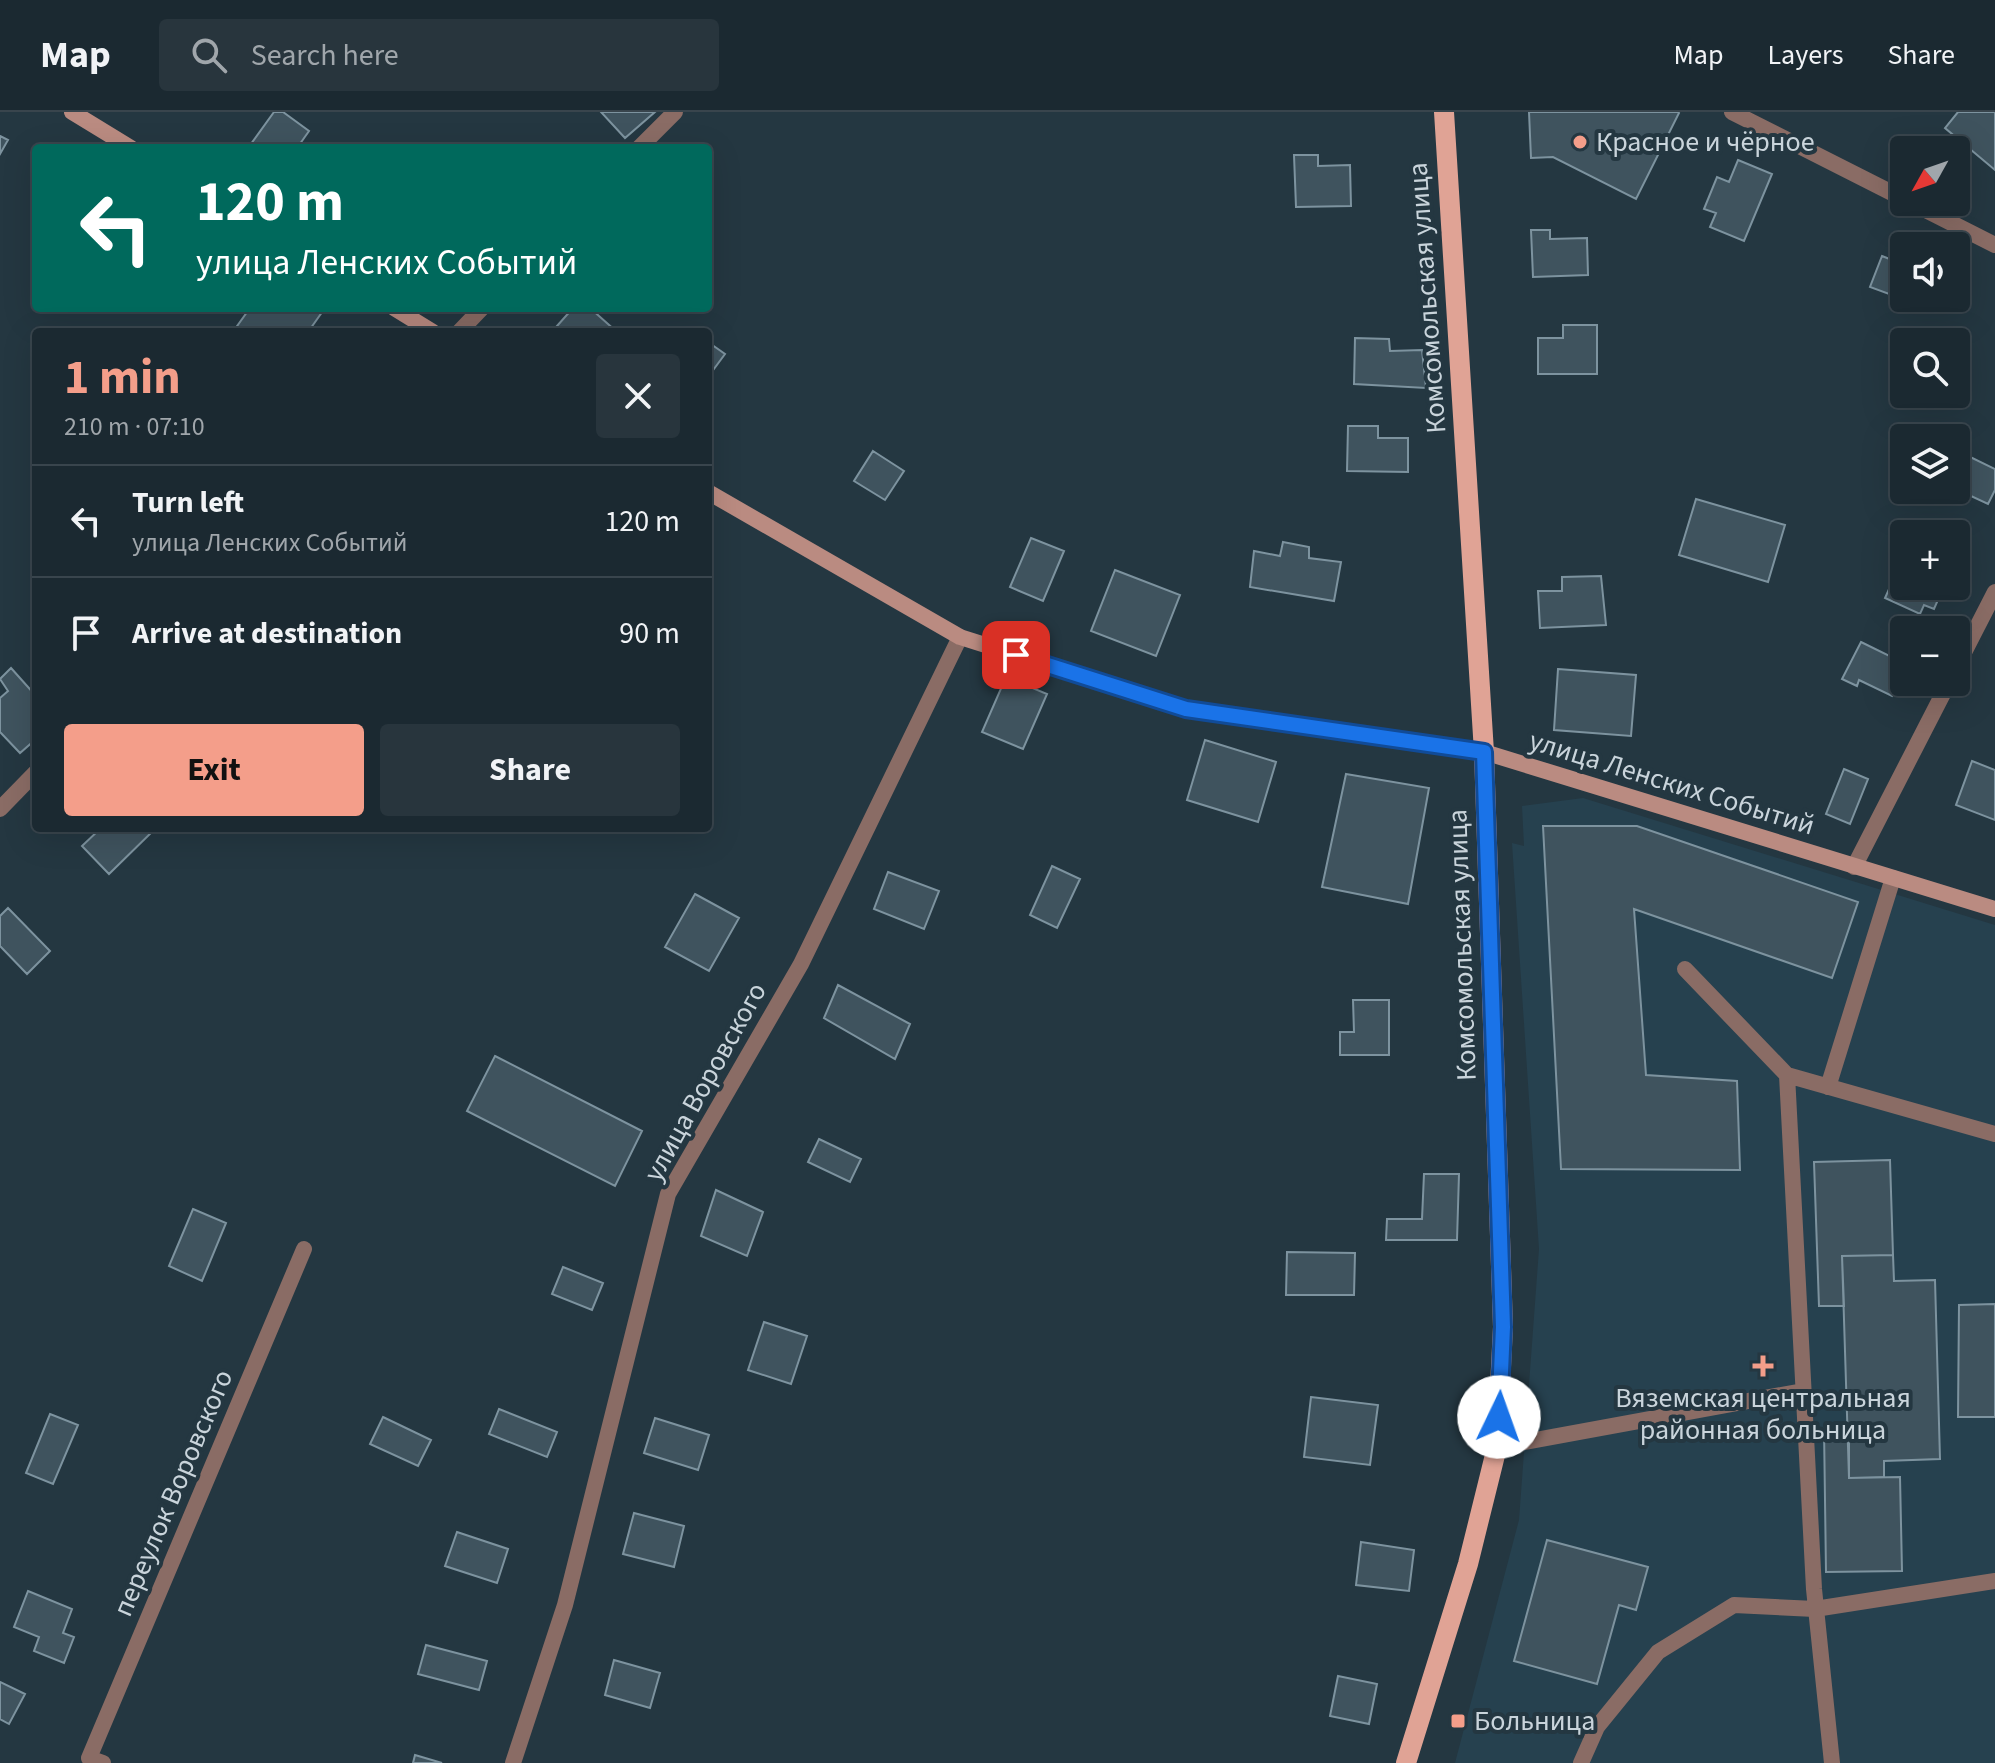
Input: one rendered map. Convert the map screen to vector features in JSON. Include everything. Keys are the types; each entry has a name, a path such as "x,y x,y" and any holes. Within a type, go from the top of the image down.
{"main road":[{"name":"Комсомольская улица","path":"1406,1763 1468,1564 1497,1447 1503,1327 1484,752 1444,112"}],"street":[{"path":"72,112 124,144"},
{"path":"643,144 675,112"},
{"path":"1732,112 1890,192"},
{"path":"1938,216 1995,245"},
{"path":"400,312 426,328"},
{"path":"463,328 478,312"},
{"name":"улица Ленских Событий","path":"712,494 960,637 1186,709 1484,752 1995,909"},
{"path":"1970,641 1995,592"},
{"name":"улица Воровского","path":"513,1763 565,1605 668,1194 801,964 960,637"},
{"path":"1854,867 1942,696"},
{"path":"0,809 32,776"},
{"path":"1828,1087 1893,878"},
{"path":"1685,969 1787,1075 1995,1134"},
{"path":"1787,1075 1815,1609 1832,1763"},
{"name":"переулок Воровского","path":"93,1761 304,1249"},
{"path":"1497,1447 1803,1391"},
{"path":"1581,1763 1597,1727 1658,1652 1734,1605 1815,1609 1995,1581"}],"shaded area":[{"name":"Вяземская центральная районная больница","path":"1583,798 1995,925 1995,1763 1455,1763 1519,1520 1539,1249 1512,843 1524,846 1522,806"}],"building":[{"path":"274,112 283,112 309,131 300,144 251,144"},
{"path":"601,112 655,112 625,138"},
{"path":"1529,112 1679,113 1636,199 1553,157 1531,158"},
{"path":"1958,112 1995,112 1995,170 1970,149 1970,136 1955,136 1945,128"},
{"path":"0,136 8,140 0,154"},
{"path":"1294,155 1318,155 1318,166 1350,165 1351,206 1296,207"},
{"path":"1738,160 1772,174 1744,241 1710,227 1716,213 1704,209 1717,177 1729,182"},
{"path":"1531,230 1550,230 1550,239 1587,238 1588,275 1533,277"},
{"path":"1882,256 1890,259 1890,294 1870,287"},
{"path":"247,312 322,312 311,328 236,328"},
{"path":"569,312 594,312 612,328 559,328 557,326"},
{"path":"1563,325 1597,325 1597,374 1538,374 1538,338 1563,338"},
{"path":"1355,338 1389,339 1390,351 1422,350 1426,388 1354,384"},
{"path":"712,345 725,354 712,372"},
{"path":"1348,426 1378,426 1378,438 1408,438 1408,472 1347,471"},
{"path":"873,451 904,471 885,500 854,481"},
{"path":"1970,457 1995,469 1995,490 1988,504 1970,496"},
{"path":"1696,499 1785,525 1768,582 1679,555"},
{"path":"1031,538 1064,551 1043,601 1010,587"},
{"path":"1283,542 1309,547 1309,558 1341,562 1334,601 1250,587 1254,551 1280,556"},
{"path":"1115,570 1180,595 1156,656 1091,631"},
{"path":"1601,576 1606,625 1540,628 1538,591 1562,591 1562,577"},
{"path":"1890,587 1890,600 1938,600 1934,609 1924,605 1920,614 1885,598"},
{"path":"1861,642 1890,656 1890,695 1859,680 1857,686 1842,679"},
{"path":"11,668 32,692 32,742 20,753 0,732 0,698 8,691 0,679"},
{"path":"1558,669 1636,675 1631,736 1554,730"},
{"path":"1006,677 1047,694 1023,749 982,732"},
{"path":"1205,740 1276,762 1258,822 1187,800"},
{"path":"1972,761 1995,770 1995,820 1956,805"},
{"path":"1844,769 1868,779 1850,824 1826,814"},
{"path":"1346,774 1429,788 1408,904 1322,887"},
{"path":"1543,826 1637,826 1858,902 1832,978 1634,909 1646,1075 1737,1081 1740,1170 1561,1169"},
{"path":"97,832 152,832 109,874 82,846"},
{"path":"1052,866 1080,879 1057,928 1030,915"},
{"path":"888,872 939,891 924,929 874,909"},
{"path":"695,894 739,918 709,971 665,947"},
{"path":"8,908 50,951 27,974 0,946 0,916"},
{"path":"838,985 910,1024 895,1059 824,1018"},
{"path":"1353,1000 1389,1000 1389,1055 1340,1055 1340,1032 1354,1032"},
{"path":"495,1056 642,1131 615,1186 467,1111"},
{"path":"819,1139 861,1159 850,1182 808,1162"},
{"path":"1890,1160 1893,1255 1842,1256 1844,1306 1819,1306 1814,1162"},
{"path":"1424,1174 1459,1174 1457,1240 1386,1240 1387,1219 1422,1219"},
{"path":"716,1190 763,1212 747,1256 701,1236"},
{"path":"193,1209 226,1223 202,1281 169,1266"},
{"path":"1287,1252 1355,1253 1354,1295 1286,1295"},
{"path":"1893,1255 1894,1281 1935,1280 1940,1459 1884,1461 1884,1477 1849,1478 1842,1256"},
{"path":"563,1267 603,1283 592,1310 552,1294"},
{"path":"1995,1304 1995,1417 1958,1417 1959,1305"},
{"path":"764,1322 807,1336 791,1384 748,1370"},
{"path":"1311,1397 1378,1405 1370,1465 1304,1457"},
{"path":"499,1409 557,1432 547,1457 489,1434"},
{"path":"50,1414 78,1425 53,1484 26,1473"},
{"path":"383,1417 431,1440 418,1466 370,1444"},
{"path":"655,1418 709,1435 698,1470 644,1453"},
{"path":"1824,1428 1849,1428 1849,1478 1900,1477 1902,1571 1826,1572"},
{"path":"634,1513 684,1526 674,1567 623,1554"},
{"path":"457,1532 508,1549 497,1583 445,1566"},
{"path":"1547,1540 1648,1567 1636,1610 1619,1605 1597,1684 1514,1661"},
{"path":"1361,1542 1414,1550 1409,1591 1356,1585"},
{"path":"28,1591 72,1609 63,1633 74,1637 64,1663 34,1651 39,1637 14,1627"},
{"path":"426,1645 487,1661 479,1690 418,1674"},
{"path":"614,1660 660,1673 650,1708 605,1695"},
{"path":"1338,1676 1377,1684 1369,1724 1330,1716"},
{"path":"0,1682 25,1694 9,1724 0,1719"},
{"path":"415,1755 442,1763 413,1763"}],"place":[{"name":"Красное и чёрное","path":"1580,142"},
{"name":"Вяземская центральная районная больница","path":"1763,1366"},
{"name":"Больница","path":"1458,1721"}],"route":[{"path":"1016,655 1186,709 1484,752 1503,1327 1499,1417"}]}
